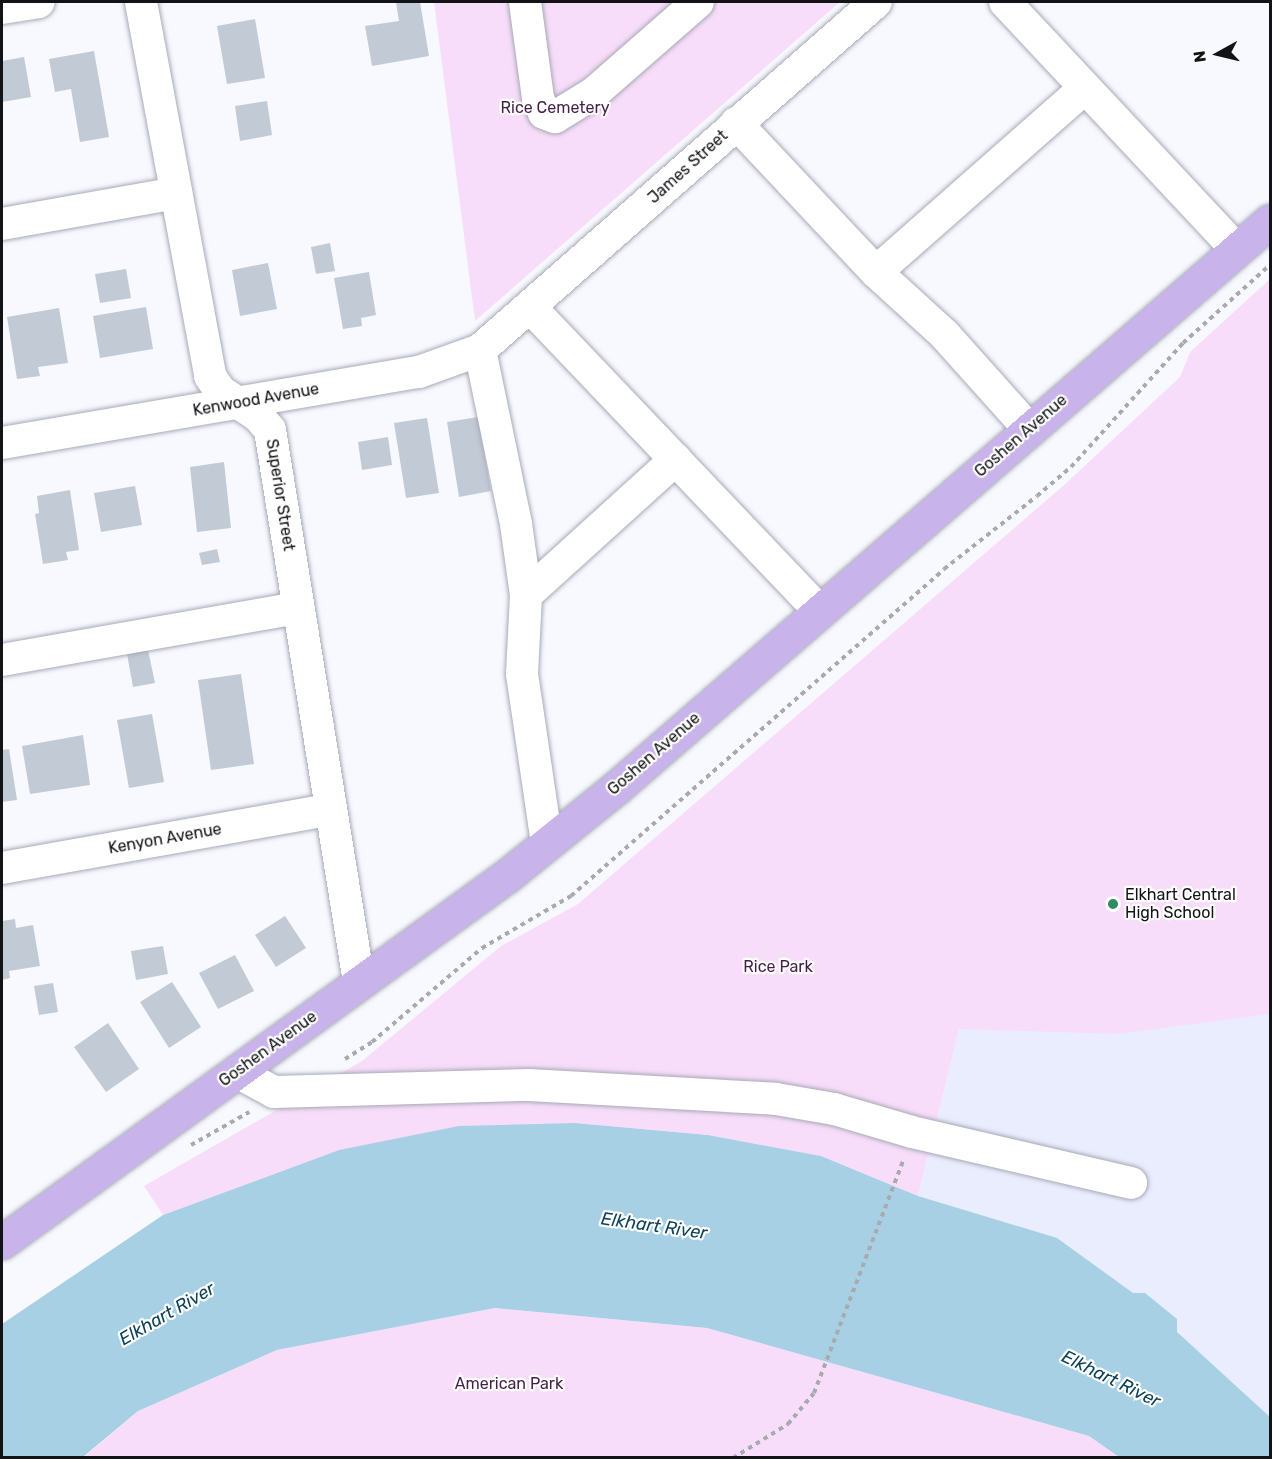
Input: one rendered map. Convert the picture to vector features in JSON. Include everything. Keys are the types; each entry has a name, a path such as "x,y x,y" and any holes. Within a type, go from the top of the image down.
{"main road":[{"name":"Goshen Avenue","path":"2,1242 547,843 820,611 1270,221"}],"street":[{"path":"2,8 39,2"},
{"name":"Superior Street","path":"141,2 210,376 220,391 270,430 328,810 358,982"},
{"path":"525,2 538,99 544,113 555,117 594,93 698,2"},
{"name":"James Street","path":"491,342 736,123 876,2"},
{"path":"1005,2 1237,250"},
{"path":"876,272 1084,88"},
{"path":"736,123 876,272 944,334 1029,429"},
{"path":"2,224 177,193"},
{"path":"531,308 820,611"},
{"path":"491,342 526,595 522,674 547,843"},
{"name":"Kenwood Avenue","path":"2,443 419,372 491,342"},
{"path":"526,595 676,459"},
{"path":"2,660 298,608"},
{"name":"Kenyon Avenue","path":"2,868 328,810"},
{"path":"237,1072 274,1092 529,1085 776,1099 834,1109 912,1132 1131,1183"}],"path":[{"path":"733,1458 788,1424 814,1393 905,1155"}],"shaded area":[{"name":"Elkhart Central High School","path":"1270,550 1270,1417 918,1196 959,1029"}],"green space":[{"name":"Rice Cemetery","path":"434,2 840,2 475,321"},
{"name":"Rice Park","path":"1270,279 1270,1014 1118,1034 959,1029 918,1196 821,1156 708,1135 575,1123 339,1150 163,1215 144,1186 362,1061 501,946 578,904 1063,486 1180,377 1190,352"},
{"name":"American Park","path":"495,1308 707,1328 1089,1436 1119,1457 83,1458 138,1411 277,1350"}],"water":[{"name":"Elkhart River","path":"575,1123 708,1135 821,1156 918,1196 1057,1238 1133,1293 1145,1293 1177,1319 1177,1332 1270,1417 1270,1457 1119,1457 1089,1436 707,1328 495,1308 277,1350 138,1411 83,1457 2,1457 2,1324 163,1215 339,1150 459,1126"}],"building":[{"path":"396,2 420,2 429,56 372,66 365,26 399,21"},
{"path":"255,19 265,78 227,84 217,26"},
{"path":"94,51 109,137 80,142 71,89 55,92 49,59"},
{"path":"24,57 31,97 2,102 2,61"},
{"path":"267,101 272,135 240,141 235,106"},
{"path":"330,243 335,271 316,274 311,247"},
{"path":"268,263 277,309 240,316 232,270"},
{"path":"126,269 131,298 100,303 95,274"},
{"path":"369,272 376,315 361,318 362,326 343,329 334,278"},
{"path":"146,307 153,349 100,358 93,316"},
{"path":"59,308 68,363 38,367 40,376 17,379 7,317"},
{"path":"478,417 491,491 459,497 447,422"},
{"path":"427,418 439,493 406,498 394,423"},
{"path":"388,437 392,465 362,470 358,442"},
{"path":"224,462 231,528 197,532 190,467"},
{"path":"135,486 142,525 101,532 94,493"},
{"path":"70,490 79,550 66,552 68,560 43,564 35,514 39,513 37,496"},
{"path":"217,549 220,562 202,565 199,553"},
{"path":"148,650 155,683 133,687 127,654"},
{"path":"241,674 254,764 211,770 198,680"},
{"path":"152,714 164,782 129,788 117,720"},
{"path":"83,735 90,785 30,794 22,746"},
{"path":"9,749 17,800 2,802 2,750"},
{"path":"285,916 306,948 276,967 255,935"},
{"path":"15,919 16,928 33,925 40,966 9,971 10,978 2,980 2,921"},
{"path":"163,946 168,974 136,980 131,951"},
{"path":"235,955 254,991 218,1009 199,973"},
{"path":"172,982 201,1027 169,1048 140,1002"},
{"path":"53,983 58,1012 39,1015 34,986"},
{"path":"108,1023 139,1069 106,1092 74,1047"}],"place":[{"name":"Elkhart Central High School","path":"1113,904"}]}
